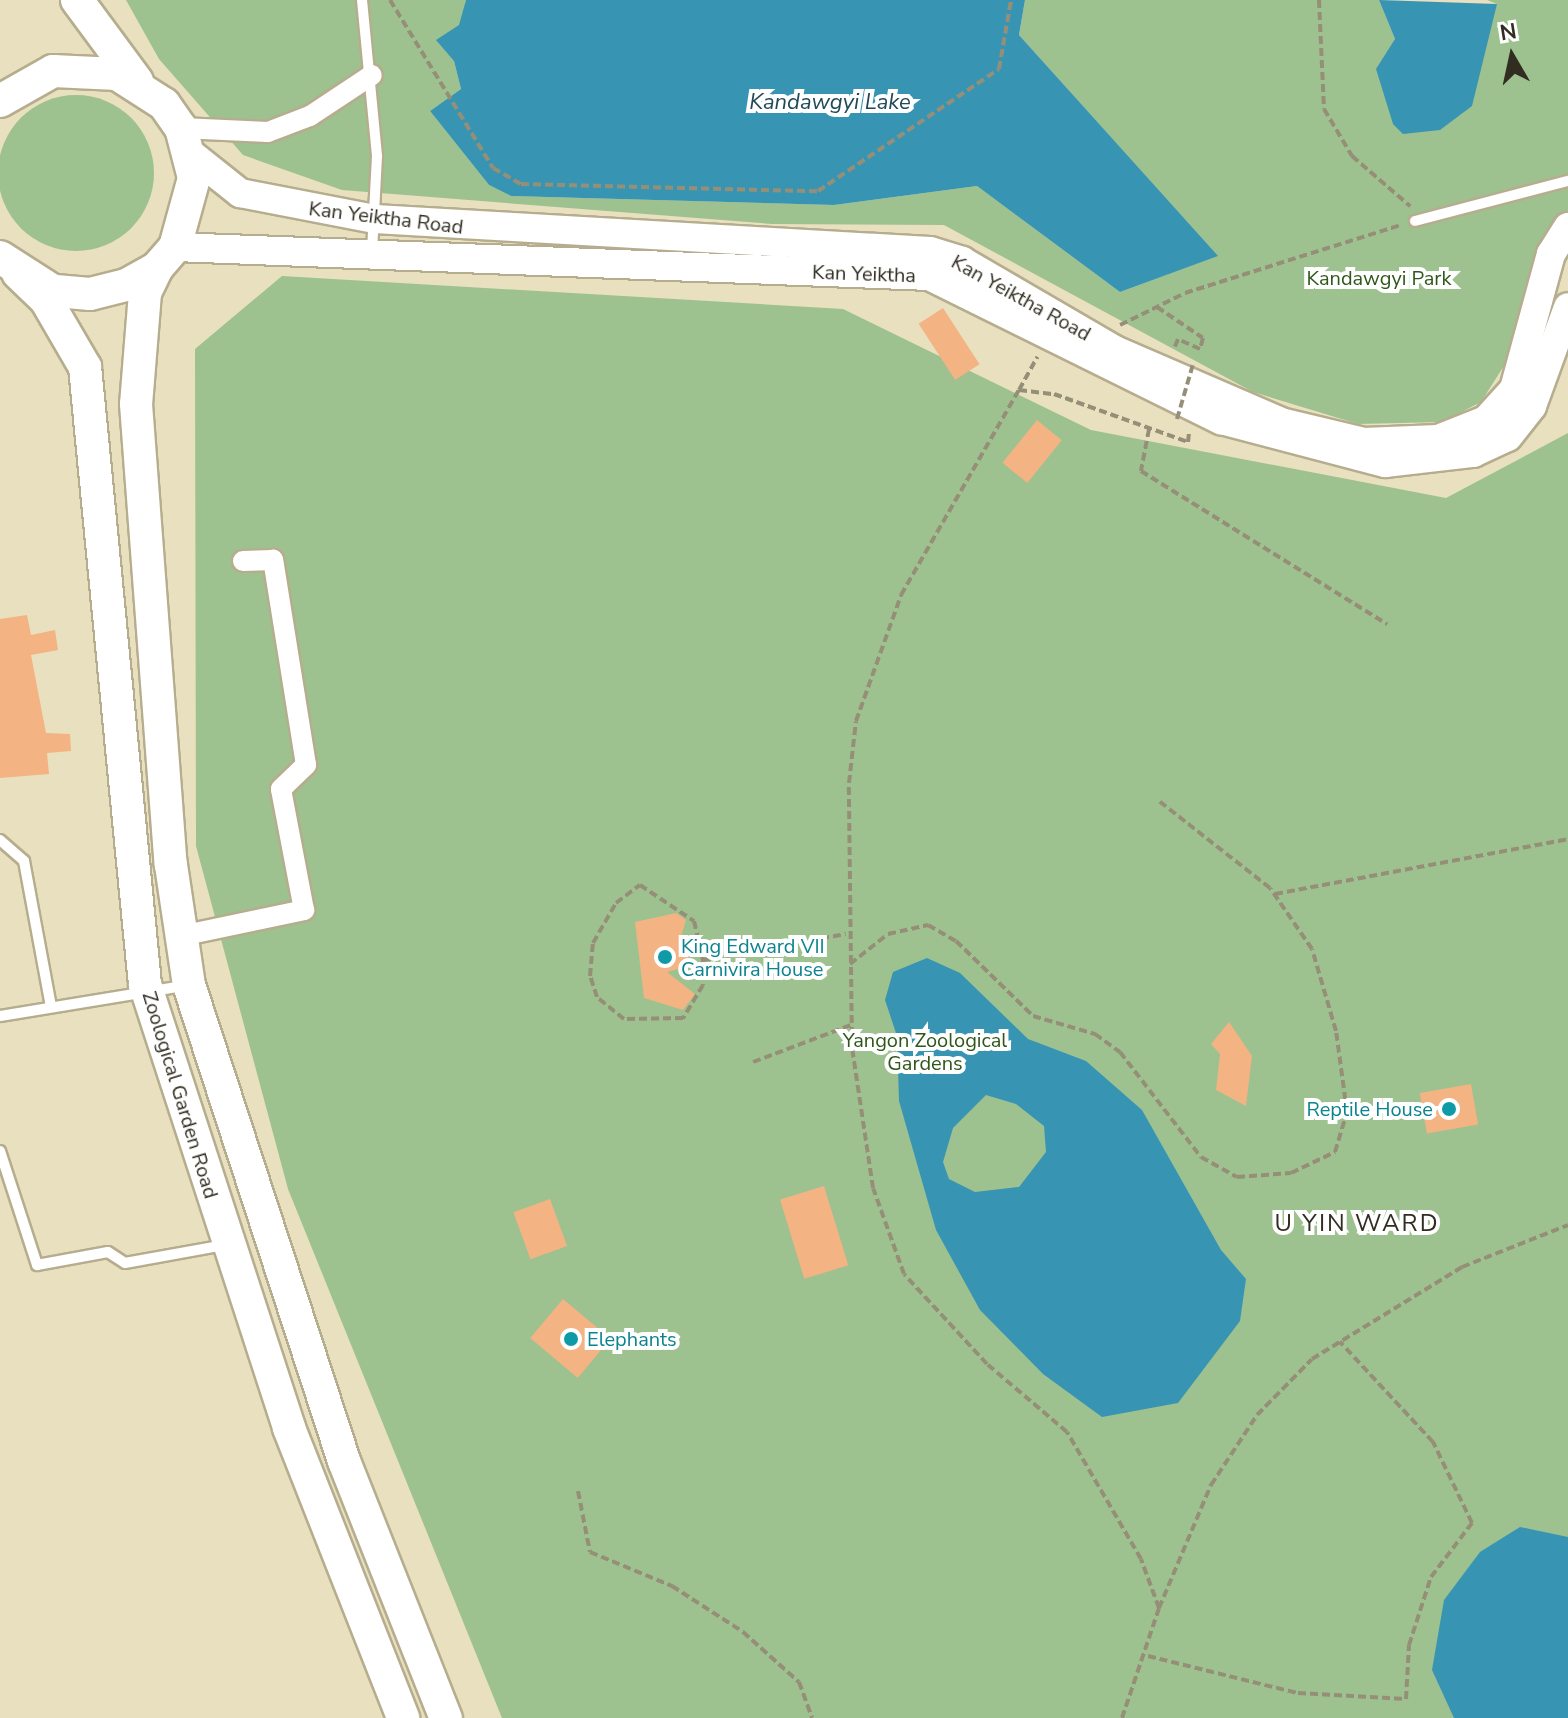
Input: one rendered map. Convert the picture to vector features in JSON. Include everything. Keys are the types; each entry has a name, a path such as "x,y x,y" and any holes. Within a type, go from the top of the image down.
{"main road":[{"path":"77,0 91,28 186,141"},
{"path":"0,101 53,71 85,68 142,86"},
{"name":"Kan Yeiktha Road","path":"186,141 240,193 375,219 930,251 962,261 1054,329 1281,422 1364,442 1438,439 1486,420 1514,389 1551,254 1568,227"},
{"name":"Zoological Garden Road","path":"186,141 190,210 145,293 136,404 147,600 181,936 189,985 339,1446 446,1718"},
{"name":"Kan Yeiktha","path":"166,257 372,250 929,276 951,281 1054,329 1221,420 1385,463 1473,453 1508,437 1532,406 1568,307"},
{"path":"9,265 53,291 90,294 166,257"},
{"name":"Zoological Garden Road","path":"9,265 59,318 85,367 147,991 227,1245 289,1428 403,1718"}],"street":[{"path":"186,141 268,132 310,116 372,75"},
{"path":"181,936 304,910 281,789 306,765 273,560 243,561"}],"lane":[{"path":"362,0 372,75 375,219 372,250"},
{"path":"1415,221 1568,181"},
{"path":"0,840 24,861 51,1007"},
{"path":"0,1016 189,985"},
{"path":"0,1151 37,1265 108,1252 125,1263 227,1245"}],"path":[{"path":"390,0 493,168 521,184 818,191 999,69 1011,0"},
{"path":"1117,327 1157,307 1415,221 1408,199 1352,156 1324,109 1319,0"},
{"path":"1019,390 1054,394 1188,442 1191,423 1177,419 1194,361 1172,352 1178,339 1200,349 1203,338 1157,307"},
{"path":"1054,329 901,595 856,721 846,934 851,1025 873,1188 904,1274 987,1364 1067,1432 1141,1559 1159,1608"},
{"path":"1149,429 1141,471 1387,624"},
{"path":"850,964 888,934 928,925 956,941 1033,1016 1095,1034 1120,1052 1201,1157 1237,1177 1291,1173 1335,1152 1347,1112 1336,1031 1312,949 1275,894 1159,801"},
{"path":"1275,894 1568,839"},
{"path":"640,885 694,921 703,960 703,985 683,1018 624,1019 597,997 590,976 593,943 616,903 640,885"},
{"path":"703,960 846,934"},
{"path":"753,1062 851,1025"},
{"path":"1122,1718 1148,1656 1159,1608 1211,1485 1257,1415 1340,1342 1462,1267 1568,1225"},
{"path":"1148,1656 1298,1693 1406,1699 1409,1645 1431,1577 1472,1523 1433,1442 1340,1342"},
{"path":"578,1491 590,1552 672,1586 743,1632 799,1682 812,1718"}],"green space":[{"name":"Kandawgyi Park","path":"126,0 466,0 454,61 461,89 430,111 489,185 511,196 834,205 977,186 1120,292 1217,256 1019,35 1025,0 1379,0 1395,39 1387,58 1497,4 1487,0 1568,0 1568,215 1547,231 1514,350 1481,402 1442,422 1358,424 1253,392 944,225 772,224 342,190 243,155 159,59"},
{"path":"76,95 106,101 131,118 148,143 154,173 148,203 131,228 106,245 76,251 46,245 21,228 4,203 -2,173 4,143 21,118 46,101"},
{"name":"Yangon Zoological Gardens","path":"282,276 843,309 1091,430 1446,498 1568,433 1568,1718 502,1718 288,1189 196,846 195,349"}],"water":[{"name":"Kandawgyi Lake","path":"466,0 1025,0 1019,35 1218,256 1120,292 977,186 834,205 511,196 489,185 430,111 461,89 454,61 436,40 459,25"},
{"path":"1379,0 1497,4 1472,106 1440,130 1403,134 1393,124 1376,69 1395,39"},
{"path":"927,958 960,973 1028,1039 1086,1061 1142,1110 1221,1250 1246,1279 1240,1321 1178,1403 1102,1417 1043,1374 980,1310 936,1230 899,1101 897,1036 885,1000 893,972","holes":["986,1095 1016,1104 1044,1126 1046,1152 1019,1187 975,1192 949,1179 943,1162 953,1128"]},
{"path":"1520,1527 1568,1537 1568,1718 1454,1718 1432,1670 1444,1600 1480,1552"}],"building":[{"path":"943,308 979,364 955,380 919,324"},
{"path":"1037,420 1062,440 1027,483 1002,463"},
{"path":"27,615 31,635 55,630 58,650 31,655 46,733 70,734 71,751 47,753 49,774 0,778 0,619"},
{"name":"King Edward VII Carnivira House","path":"676,913 686,920 680,940 692,965 667,972 695,994 683,1010 644,998 635,922"},
{"path":"1229,1022 1252,1056 1246,1106 1216,1090 1220,1054 1211,1044"},
{"name":"Reptile House","path":"1471,1084 1478,1124 1427,1133 1420,1093"},
{"path":"824,1186 848,1265 804,1279 780,1199"},
{"path":"550,1199 567,1246 530,1259 513,1212"},
{"name":"Elephants","path":"563,1299 610,1339 578,1378 530,1338"}],"place":[{"name":"King Edward VII Carnivira House","path":"665,957"},
{"name":"Reptile House","path":"1449,1109"},
{"name":"Elephants","path":"571,1339"}],"district":[{"name":"U YIN WARD","path":"1357,1224"}]}
